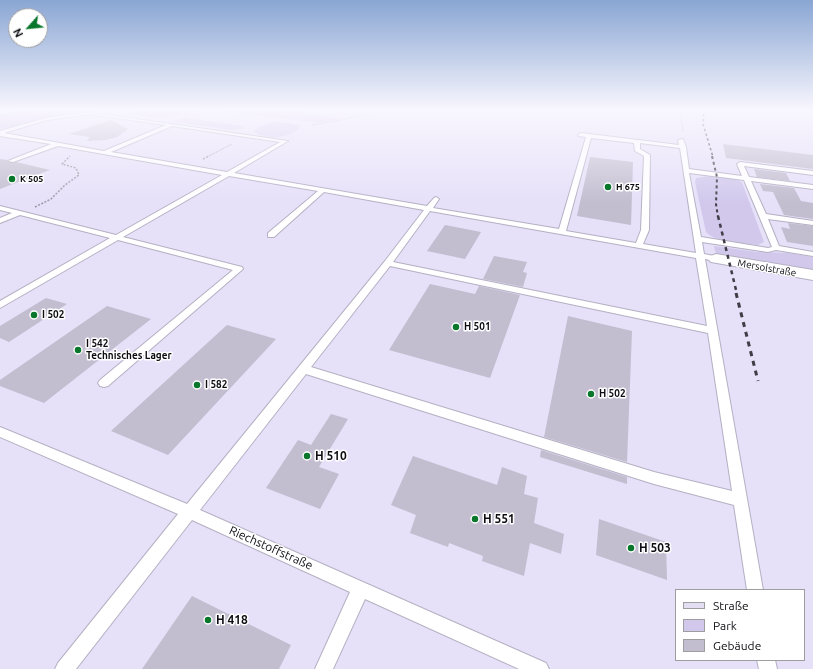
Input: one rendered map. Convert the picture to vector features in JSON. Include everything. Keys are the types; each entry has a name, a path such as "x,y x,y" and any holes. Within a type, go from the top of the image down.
{"street":[{"name":"Mersolstraße","path":"719,259 813,276"}],"lane":[{"path":"36,140 562,233 719,259"},
{"path":"104,152 133,140"},
{"path":"0,305 285,141 279,140"},
{"path":"562,233 587,140"},
{"path":"629,140 682,143 755,589"},
{"path":"637,141 637,150 646,155 645,230 638,245"},
{"path":"11,161 57,144"},
{"path":"776,248 740,164 813,173"},
{"path":"687,171 813,187"},
{"path":"271,235 323,190"},
{"path":"64,669 388,263 436,199"},
{"path":"0,208 239,269 104,383"},
{"path":"0,221 20,213"},
{"path":"763,216 813,223"},
{"path":"698,239 768,250 776,248 813,254"},
{"path":"388,263 713,332"},
{"path":"303,369 654,478 741,500"},
{"name":"Riechstoffstraße","path":"0,432 189,512 540,669"},
{"path":"324,669 361,588"}],"path":[{"path":"188,166 240,140"},
{"path":"20,213 51,199 65,185 79,175 76,168 62,164 70,155 62,149 68,146"}],"shaded area":[{"path":"0,140 813,140 813,669 0,669"}],"green space":[{"path":"710,176 735,179 742,182 764,242 758,245 730,242 716,238 706,232 695,182 696,178"},
{"path":"714,246 757,252 788,253 813,257 813,271 716,254"}],"building":[{"path":"723,144 813,155 813,169 726,158"},
{"name":"H 675","path":"590,157 633,162 631,225 577,216"},
{"name":"K 505","path":"0,159 7,160 8,162 16,162 50,170 0,189"},
{"path":"754,169 786,173 790,181 757,177"},
{"path":"760,184 794,188 801,201 813,203 813,219 784,215 773,192 763,191"},
{"path":"788,223 813,226 813,246 787,242 781,227 790,229"},
{"path":"445,225 481,232 465,259 427,251"},
{"path":"494,256 527,262 523,272 527,273 523,287 483,279"},
{"name":"H 501","path":"430,284 475,294 479,286 520,295 490,378 389,350"},
{"name":"I 502","path":"46,298 67,304 9,342 0,338 0,326"},
{"name":"I 542 Technisches Lager","path":"107,306 151,319 44,403 0,386 0,380"},
{"name":"H 502","path":"568,316 632,331 627,462 544,437"},
{"name":"I 582","path":"227,325 276,339 168,455 111,431"},
{"name":"H 510","path":"331,414 348,419 319,467 339,474 320,509 266,488 298,440 311,445"},
{"path":"541,450 627,477 627,484 540,457"},
{"name":"H 551","path":"413,456 497,485 502,467 527,476 524,494 538,498 534,523 564,534 561,554 530,543 524,576 482,561 483,556 449,543 448,547 410,533 416,515 391,505"},
{"name":"H 503","path":"599,519 666,542 667,580 596,555"},
{"name":"H 418","path":"192,596 291,645 279,669 142,669"}],"railway":[{"path":"708,140 713,157"},
{"path":"712,156 717,177 716,204 718,217"},
{"path":"718,216 737,294"},
{"path":"736,293 758,381"}],"place":[{"name":"K 505","path":"12,179"},
{"name":"H 675","path":"608,187"},
{"name":"I 502","path":"34,315"},
{"name":"H 501","path":"456,327"},
{"name":"I 542 Technisches Lager","path":"78,350"},
{"name":"I 582","path":"197,385"},
{"name":"H 502","path":"591,394"},
{"name":"H 510","path":"307,456"},
{"name":"H 551","path":"475,519"},
{"name":"H 503","path":"631,548"},
{"name":"H 418","path":"208,620"}]}
